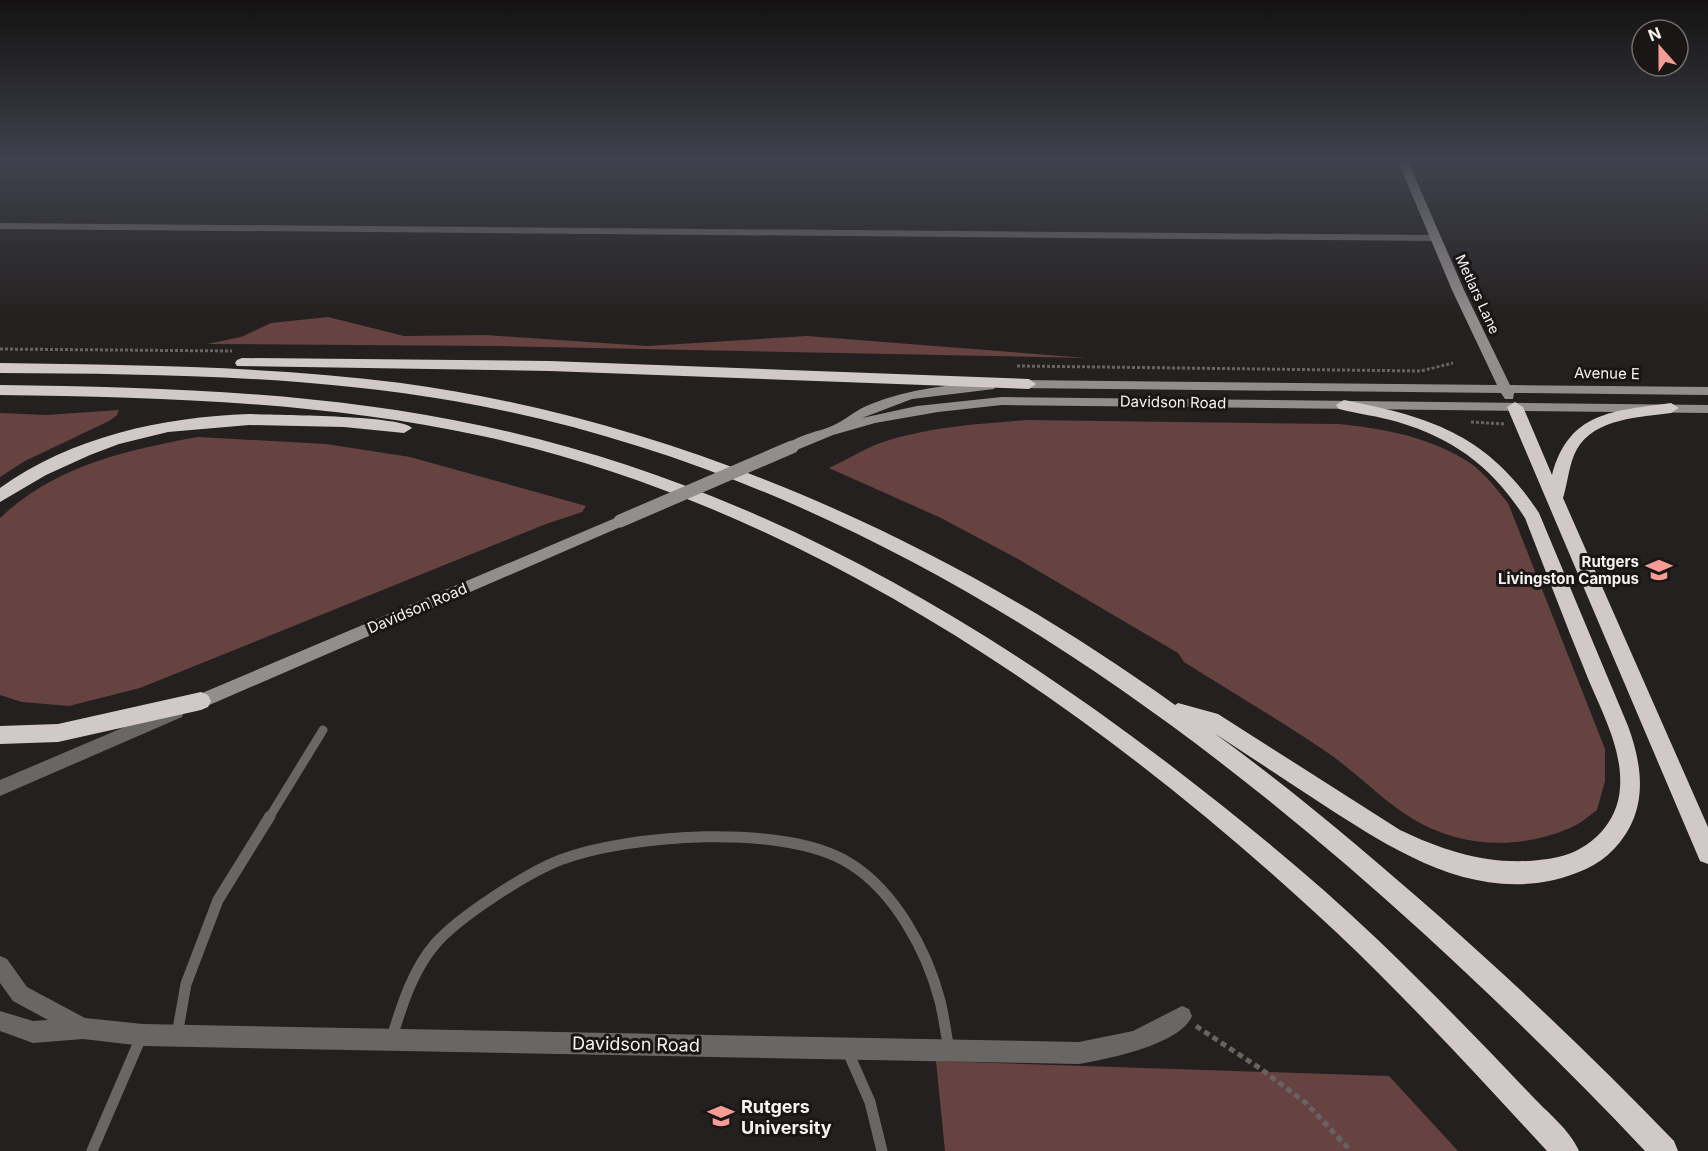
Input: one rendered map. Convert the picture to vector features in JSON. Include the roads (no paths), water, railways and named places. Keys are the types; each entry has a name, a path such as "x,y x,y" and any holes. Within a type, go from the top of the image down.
{"highway":[{"path":"0,367 97,362 426,363 1029,384"},
{"path":"0,367 230,373 386,386 509,407 618,434 740,474 852,522 953,572 1118,674 1170,710 1304,813 1422,915 1532,1018 1664,1151"},
{"path":"0,390 212,395 308,403 444,424 563,452 615,467 695,496 813,546 905,594 1023,668 1148,759 1245,837 1362,941 1476,1055 1565,1151"},
{"path":"1170,710 1211,720 1392,837 1418,850 1460,865 1512,874 1554,870 1587,858 1611,838 1620,826 1625,815 1631,787 1621,737 1533,517 1520,494 1490,462 1445,433 1408,419 1344,405"},
{"path":"1515,407 1708,853"},
{"path":"1554,500 1570,446 1587,430 1631,414 1671,408"},
{"path":"0,496 54,463 107,442 158,427 214,420 274,419 398,427 563,452"},
{"path":"0,735 58,733 201,701"}],"main road":[{"name":"Metlars Lane","path":"1425,213 1458,290 1515,407"},
{"name":"Davidson Road","path":"834,430 858,413 909,398 952,389 1029,384 1506,388"},
{"name":"Avenue E","path":"1506,388 1708,391"},
{"name":"Davidson Road","path":"201,701 834,430 930,409 1002,401 1515,407"},
{"path":"1515,407 1708,409"}],"street":[{"path":"2,228 1436,238"},
{"name":"Davidson Road","path":"0,788 201,701"},
{"name":"Davidson Road","path":"0,966 20,994 83,1028"},
{"name":"Davidson Road","path":"0,1021 33,1032 83,1028 143,1035 1079,1053 1130,1044 1162,1030 1182,1016"}],"lane":[{"path":"177,1035 186,984 218,900 323,729"},
{"path":"391,1040 404,999 436,943 450,930 540,871 581,853 654,840 736,838 794,844 824,852 848,862 868,878 885,896 910,932 928,964 940,1000 949,1050"},
{"path":"92,1151 143,1035"},
{"path":"847,1048 870,1102 882,1151"}],"place":[{"name":"Rutgers Livingston Campus","path":"1659,570"},
{"name":"Rutgers University","path":"721,1116"}]}
